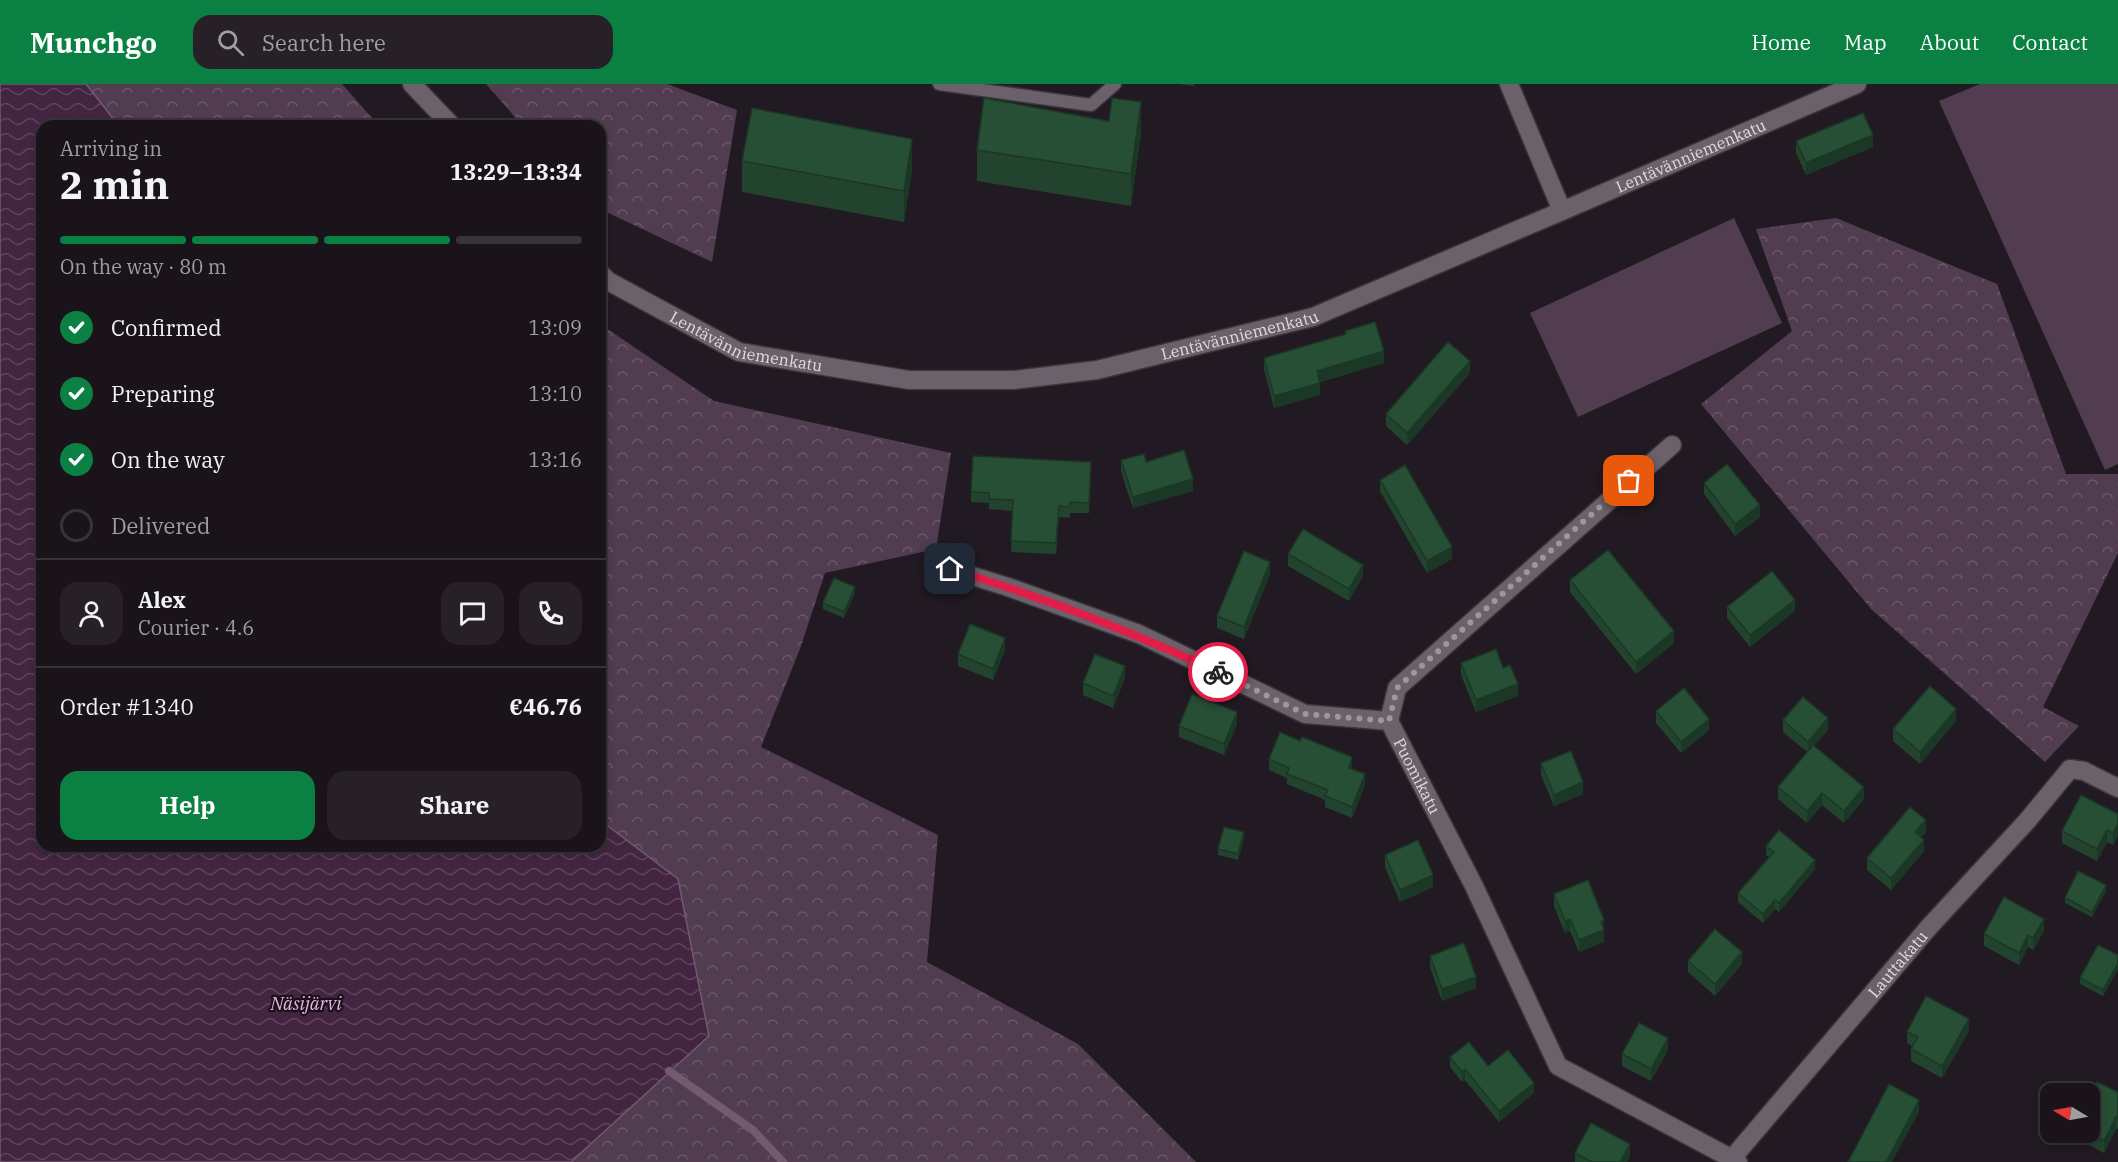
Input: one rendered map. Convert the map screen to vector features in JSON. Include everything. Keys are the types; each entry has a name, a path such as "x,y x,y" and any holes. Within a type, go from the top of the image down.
{"street":[{"path":"412,84 446,120"},
{"path":"1509,84 1563,211"},
{"name":"Lentävänniemenkatu","path":"606,279 739,352 909,380 1014,380 1096,369 1313,317 1857,84"},
{"path":"1389,721 1397,688 1672,445"},
{"name":"Puomikatu","path":"950,569 1008,587 1138,634 1305,714 1389,721 1474,886 1557,1066 1733,1161"},
{"name":"Lauttakatu","path":"1733,1161 1929,927 2027,821 2070,769 2084,771 2118,788"}],"lane":[{"path":"939,84 1091,105 1115,84"}],"green space":[{"path":"86,84 342,84 374,120 114,120"},
{"path":"486,84 667,84 737,110 712,262 606,212 606,120 518,120"},
{"path":"1980,84 2118,84 2118,464 2105,470 1939,101"},
{"path":"1734,218 1782,323 1578,417 1530,313"},
{"path":"1836,218 1997,284 2066,474 2118,474 2118,553 2043,707 2079,726 2045,762 1871,609 1701,404 1792,331 1756,229"},
{"path":"606,328 714,401 951,453 936,549 825,573 801,646 761,747 938,835 927,962 1078,1044 1196,1162 571,1162 709,1035 678,879 606,825"}],"water":[{"name":"Näsijärvi","path":"0,84 86,84 114,120 36,120 36,852 606,852 606,825 678,879 709,1036 571,1162 0,1162"}],"building":[{"path":"984,98 1109,121 1112,98 1141,102 1131,174 977,150"},
{"path":"752,108 912,139 904,191 742,161"},
{"path":"1863,113 1873,135 1806,163 1796,141"},
{"path":"1375,322 1384,351 1317,371 1320,383 1274,396 1264,358 1346,334 1345,331"},
{"path":"1448,342 1470,361 1407,433 1386,414"},
{"path":"1184,450 1193,479 1133,497 1121,460 1144,454 1146,462"},
{"path":"973,456 1091,462 1089,503 1070,502 1070,507 1059,506 1056,543 1011,541 1013,500 989,499 989,493 971,492"},
{"path":"1727,464 1760,505 1735,524 1704,483"},
{"path":"1405,465 1452,547 1427,561 1380,480"},
{"path":"1303,529 1363,565 1349,589 1288,554"},
{"path":"1608,550 1674,631 1636,662 1570,580"},
{"path":"1244,551 1270,562 1244,627 1217,616"},
{"path":"1772,571 1795,600 1750,635 1727,607"},
{"path":"834,578 855,587 844,612 823,603"},
{"path":"970,624 1005,638 993,669 958,654"},
{"path":"1496,649 1503,668 1510,665 1518,684 1476,700 1461,663"},
{"path":"1095,654 1125,666 1113,696 1083,683"},
{"path":"1930,686 1956,709 1920,752 1893,729"},
{"path":"1684,688 1709,719 1681,742 1656,711"},
{"path":"1192,694 1237,712 1224,744 1179,726"},
{"path":"1803,697 1828,718 1808,742 1783,720"},
{"path":"1280,732 1300,741 1302,737 1352,757 1349,768 1365,774 1352,807 1325,796 1328,790 1287,774 1289,768 1269,759"},
{"path":"1813,745 1864,787 1844,811 1822,793 1807,811 1778,787"},
{"path":"1571,751 1583,782 1554,795 1541,763"},
{"path":"2081,795 2118,814 2118,824 2113,833 2107,830 2097,849 2062,831"},
{"path":"1910,807 1926,820 1915,832 1924,840 1891,878 1867,858"},
{"path":"1224,827 1244,832 1238,854 1218,849"},
{"path":"1779,830 1815,860 1779,903 1775,900 1763,914 1738,893 1774,852 1766,846"},
{"path":"1418,840 1433,875 1400,890 1385,855"},
{"path":"2078,871 2106,885 2092,912 2065,898"},
{"path":"1588,880 1604,920 1601,922 1604,930 1579,940 1570,919 1565,921 1554,894"},
{"path":"2004,897 2044,919 2033,938 2028,935 2019,953 1984,934"},
{"path":"1715,929 1742,952 1715,984 1688,961"},
{"path":"1464,943 1476,977 1442,989 1430,956"},
{"path":"2098,945 2118,955 2118,963 2103,990 2080,978"},
{"path":"1926,996 1969,1019 1942,1066 1911,1049 1918,1037 1907,1032"},
{"path":"1639,1023 1668,1038 1651,1069 1622,1054"},
{"path":"1469,1042 1488,1066 1508,1050 1534,1083 1499,1111 1465,1069 1462,1072 1450,1057"},
{"path":"2100,1083 2118,1092 2118,1118 2116,1117 2104,1141 2100,1139"},
{"path":"1889,1084 1919,1100 1886,1162 1848,1162"},
{"path":"1591,1123 1630,1144 1620,1162 1592,1162 1575,1153"}],"waterway":[{"path":"669,1071 753,1130 783,1162"}],"way so far":[{"path":"1218,672 1305,714 1389,721 1397,688 1629,481"}],"route":[{"path":"950,569 1008,587 1138,634 1218,672"}]}
